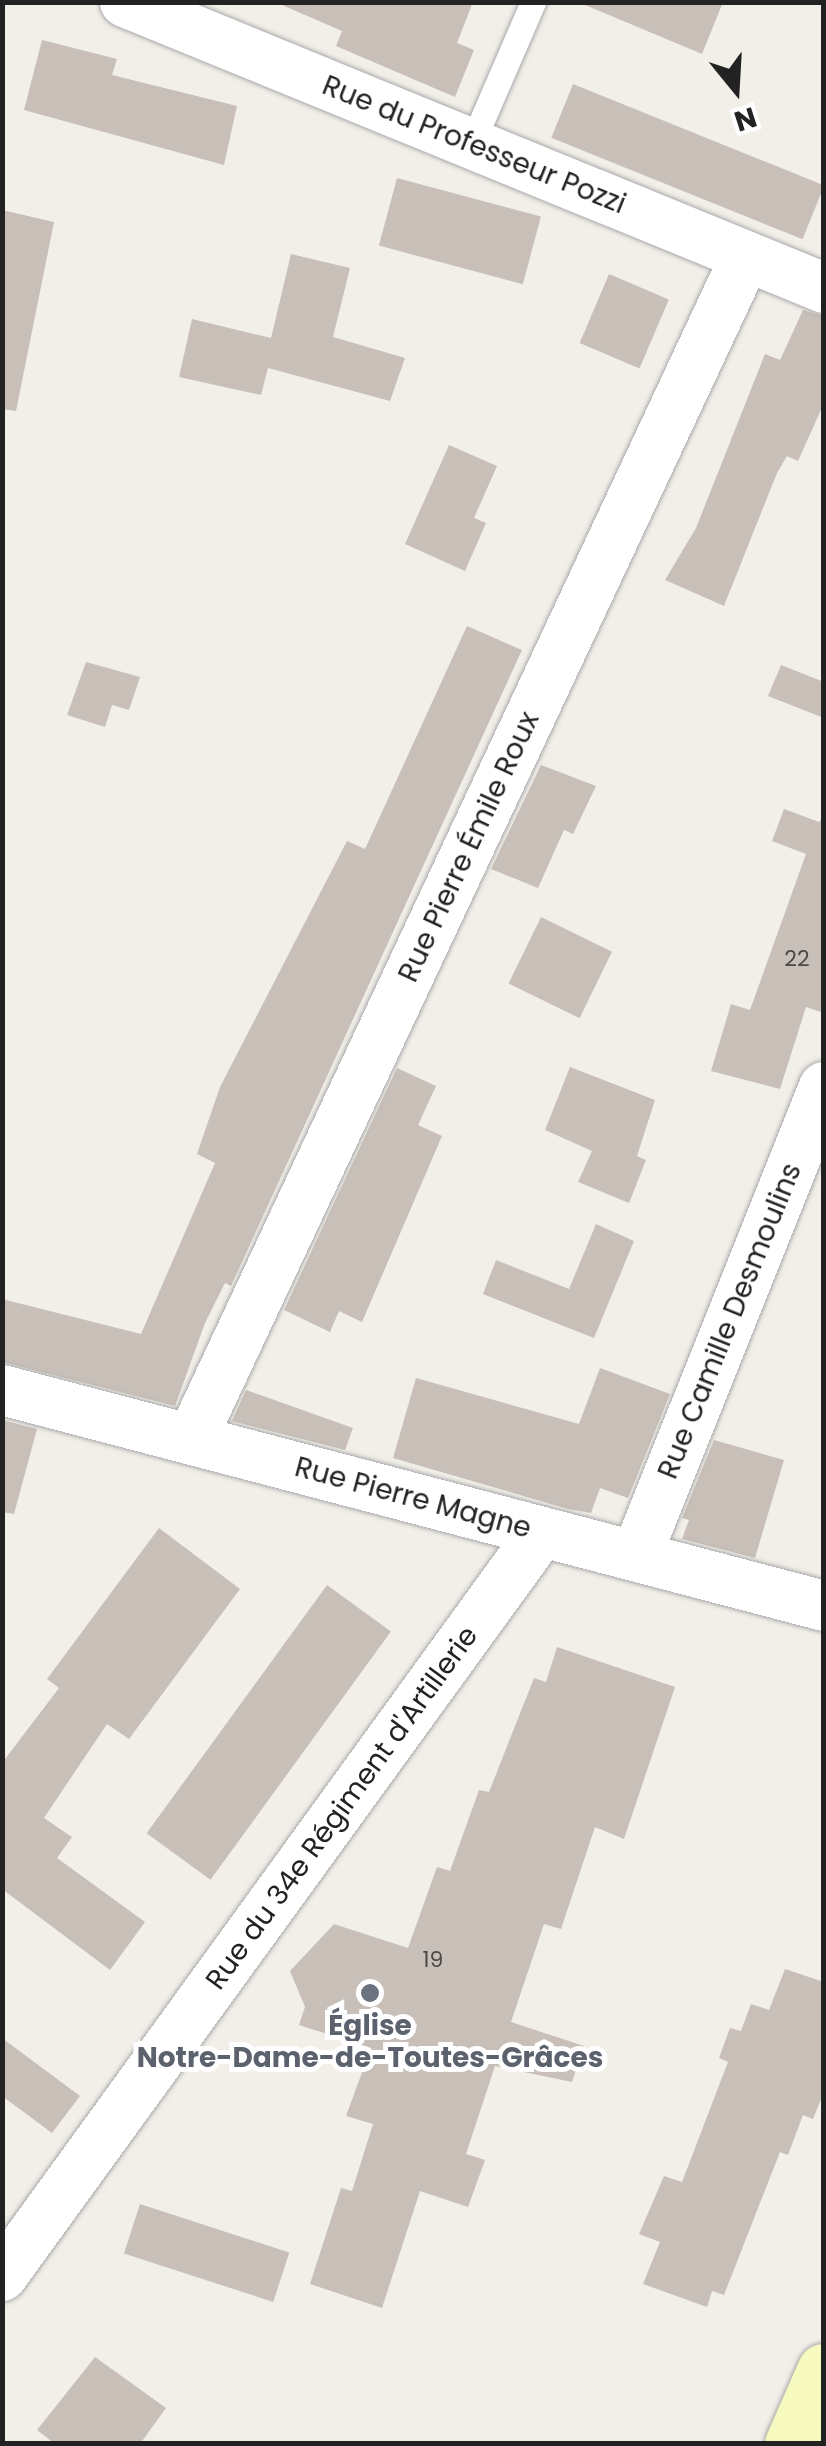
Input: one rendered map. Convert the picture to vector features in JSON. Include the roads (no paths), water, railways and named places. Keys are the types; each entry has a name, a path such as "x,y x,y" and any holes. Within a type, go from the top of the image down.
{"street":[{"name":"Rue du Professeur Pozzi","path":"125,2 824,288"},
{"name":"Rue Pierre Émile Roux","path":"192,1438 746,256"},
{"name":"Rue Camille Desmoulins","path":"636,1554 824,1087"},
{"name":"Rue Pierre Magne","path":"2,1390 824,1606"},
{"name":"Rue du 34e Régiment d'Artillerie","path":"2,2276 541,1533"},
{"path":"792,2444 824,2371"}],"lane":[{"path":"472,143 533,2"}],"place":[{"name":"Église Notre-Dame-de-Toutes-Grâces","path":"370,1993"}]}
